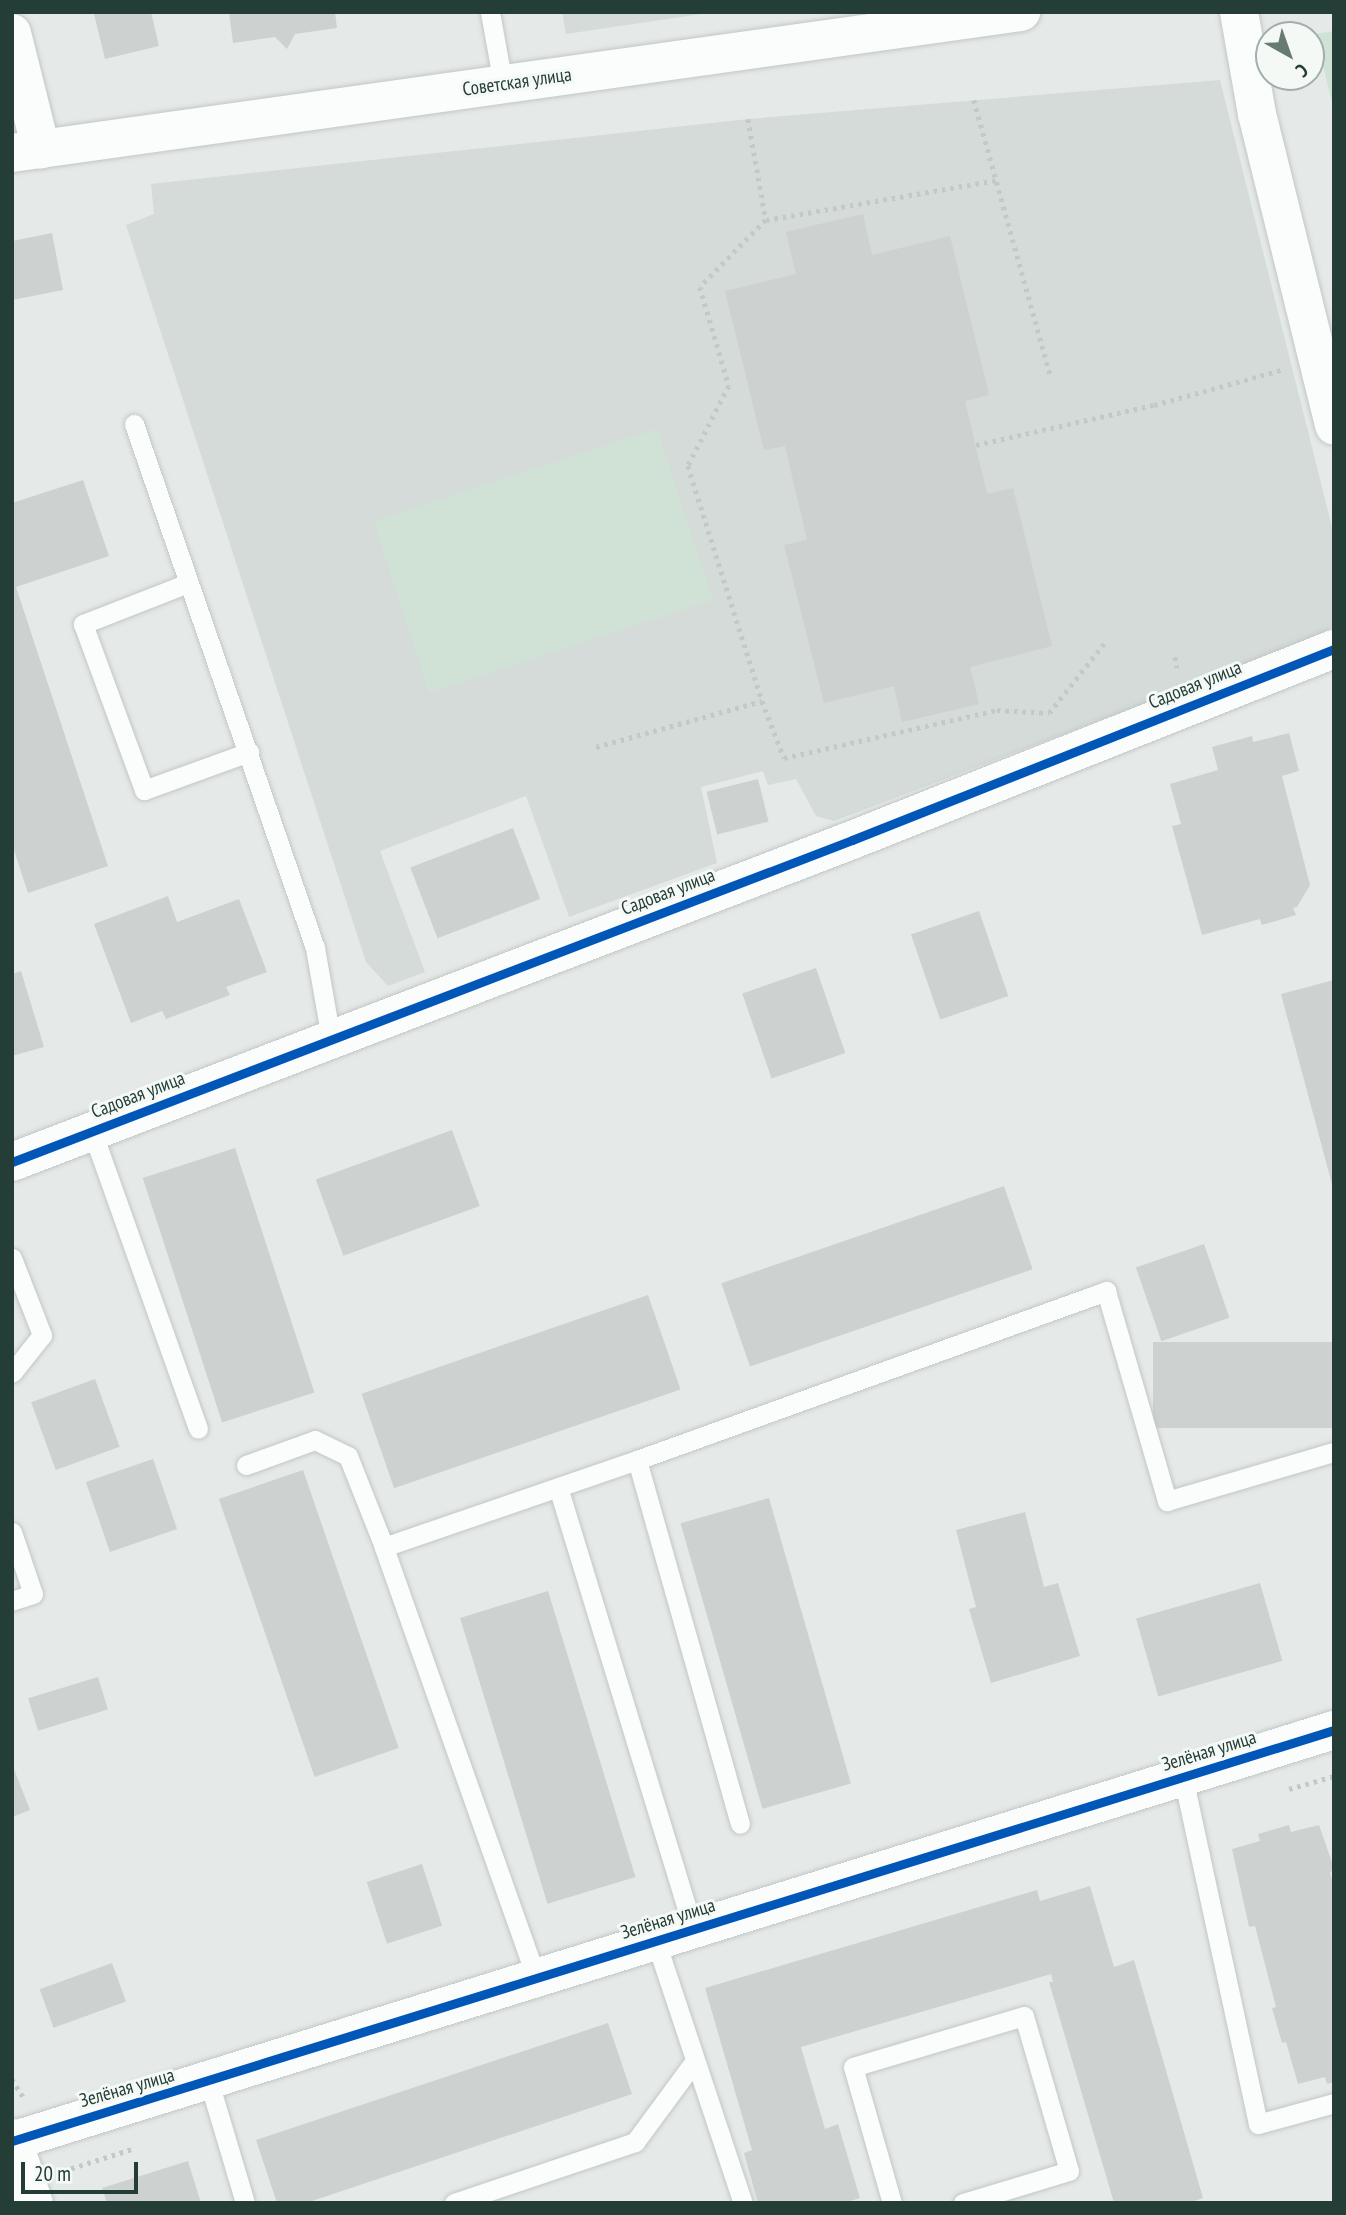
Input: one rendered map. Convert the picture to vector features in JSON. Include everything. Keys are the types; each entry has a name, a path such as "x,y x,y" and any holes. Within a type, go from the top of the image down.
{"street":[{"name":"Советская улица","path":"26,151 1021,12"},
{"path":"1239,12 1258,114 1334,426"},
{"path":"12,33 26,151"},
{"name":"Садовая улица","path":"12,1162 852,840 1334,649"},
{"name":"Зелёная улица","path":"13,2139 209,2082 536,1977 1334,1730"},
{"path":"13,2139 34,2203"}],"lane":[{"path":"490,12 503,84"},
{"path":"134,424 249,752 314,948 331,1040"},
{"path":"188,583 83,624 144,790 249,752"},
{"path":"92,1131 198,1429"},
{"path":"12,1258 42,1335 12,1373"},
{"path":"384,1547 637,1460 1106,1291 1167,1500 1334,1452"},
{"path":"246,1465 314,1440 348,1456 384,1547 536,1977"},
{"path":"637,1460 740,1824"},
{"path":"558,1488 693,1929"},
{"path":"12,1532 33,1594 12,1601"},
{"path":"1183,1777 1258,2124 1334,2103"},
{"path":"656,1942 743,2203"},
{"path":"892,2203 853,2067 1024,2017 1069,2171 963,2203"},
{"path":"454,2203 635,2142 694,2062"},
{"path":"209,2082 246,2203"}],"path":[{"path":"974,100 1051,378"},
{"path":"748,118 766,220"},
{"path":"998,180 766,220 700,287 729,386 688,466 762,701 784,758 997,710 1049,713 1105,641"},
{"path":"976,445 1154,405 1292,368"},
{"path":"596,747 762,701"}],"shaded area":[{"path":"562,12 715,12 566,34"},
{"path":"1220,80 1334,535 1334,626 1299,645 834,821 816,816 796,779 768,785 763,771 701,787 717,863 569,917 526,796 380,851 425,972 388,986 366,962 126,225 154,214 151,184 748,119"}],"green space":[{"path":"1334,31 1334,110 1325,74 1325,32"},
{"path":"657,429 713,600 429,692 374,521"}],"building":[{"path":"151,12 159,46 105,59 94,14"},
{"path":"229,12 335,12 337,28 295,34 287,49 275,37 233,43"},
{"path":"863,214 872,255 950,236 989,395 965,401 987,494 1013,488 1052,646 970,667 979,704 902,722 894,686 824,703 784,545 807,540 785,446 764,450 725,291 796,274 786,232"},
{"path":"52,233 63,290 12,300 12,241"},
{"path":"83,480 109,556 16,587 108,866 28,893 12,844 12,503"},
{"path":"1289,733 1299,771 1282,776 1310,885 1297,907 1293,908 1296,915 1262,925 1260,919 1202,935 1172,826 1181,824 1170,784 1218,770 1212,747 1252,736 1253,742"},
{"path":"758,779 769,822 717,835 707,792"},
{"path":"513,828 540,899 438,938 410,867"},
{"path":"168,896 177,922 239,899 267,972 226,987 230,995 166,1019 162,1011 131,1023 94,924"},
{"path":"979,911 1008,996 940,1020 911,934"},
{"path":"816,968 845,1053 772,1078 742,993"},
{"path":"21,971 44,1047 12,1056 12,974"},
{"path":"1334,980 1334,1188 1333,1188 1281,994"},
{"path":"452,1130 480,1206 343,1256 316,1180"},
{"path":"235,1148 314,1392 222,1422 143,1178"},
{"path":"1004,1186 1033,1269 750,1367 721,1283"},
{"path":"1204,1244 1229,1318 1161,1341 1136,1267"},
{"path":"648,1295 681,1390 394,1488 362,1394"},
{"path":"1153,1342 1334,1342 1334,1428 1153,1428"},
{"path":"95,1379 120,1447 56,1470 31,1402"},
{"path":"153,1459 177,1529 110,1552 86,1482"},
{"path":"303,1470 399,1748 315,1777 219,1499"},
{"path":"769,1498 851,1783 762,1809 681,1523"},
{"path":"1025,1512 1044,1587 1058,1583 1080,1656 991,1683 969,1609 976,1607 956,1530"},
{"path":"1260,1583 1282,1661 1158,1696 1136,1619"},
{"path":"548,1591 635,1877 547,1904 460,1618"},
{"path":"98,1677 108,1710 38,1731 28,1698"},
{"path":"12,1764 30,1810 12,1817"},
{"path":"1289,1825 1291,1832 1319,1825 1334,1868 1330,1873 1334,1886 1334,2082 1327,2084 1325,2077 1298,2084 1286,2042 1282,2043 1272,2008 1276,2007 1255,1926 1249,1927 1232,1849 1260,1841 1258,1834"},
{"path":"422,1864 442,1926 387,1944 367,1882"},
{"path":"1090,1886 1114,1967 1134,1960 1203,2198 1189,2203 1114,2203 1049,1982 1053,1982 1051,1974 801,2047 825,2129 838,2124 860,2198 844,2203 758,2203 744,2153 752,2150 705,1988 1037,1890 1040,1901"},
{"path":"112,1963 126,2002 54,2028 40,1989"},
{"path":"608,2023 632,2094 306,2203 277,2203 256,2140"},
{"path":"188,2161 201,2203 107,2203 102,2188"}],"cycle path":[{"path":"12,1162 852,840 1334,649"},
{"path":"12,2141 1334,1730"}]}
